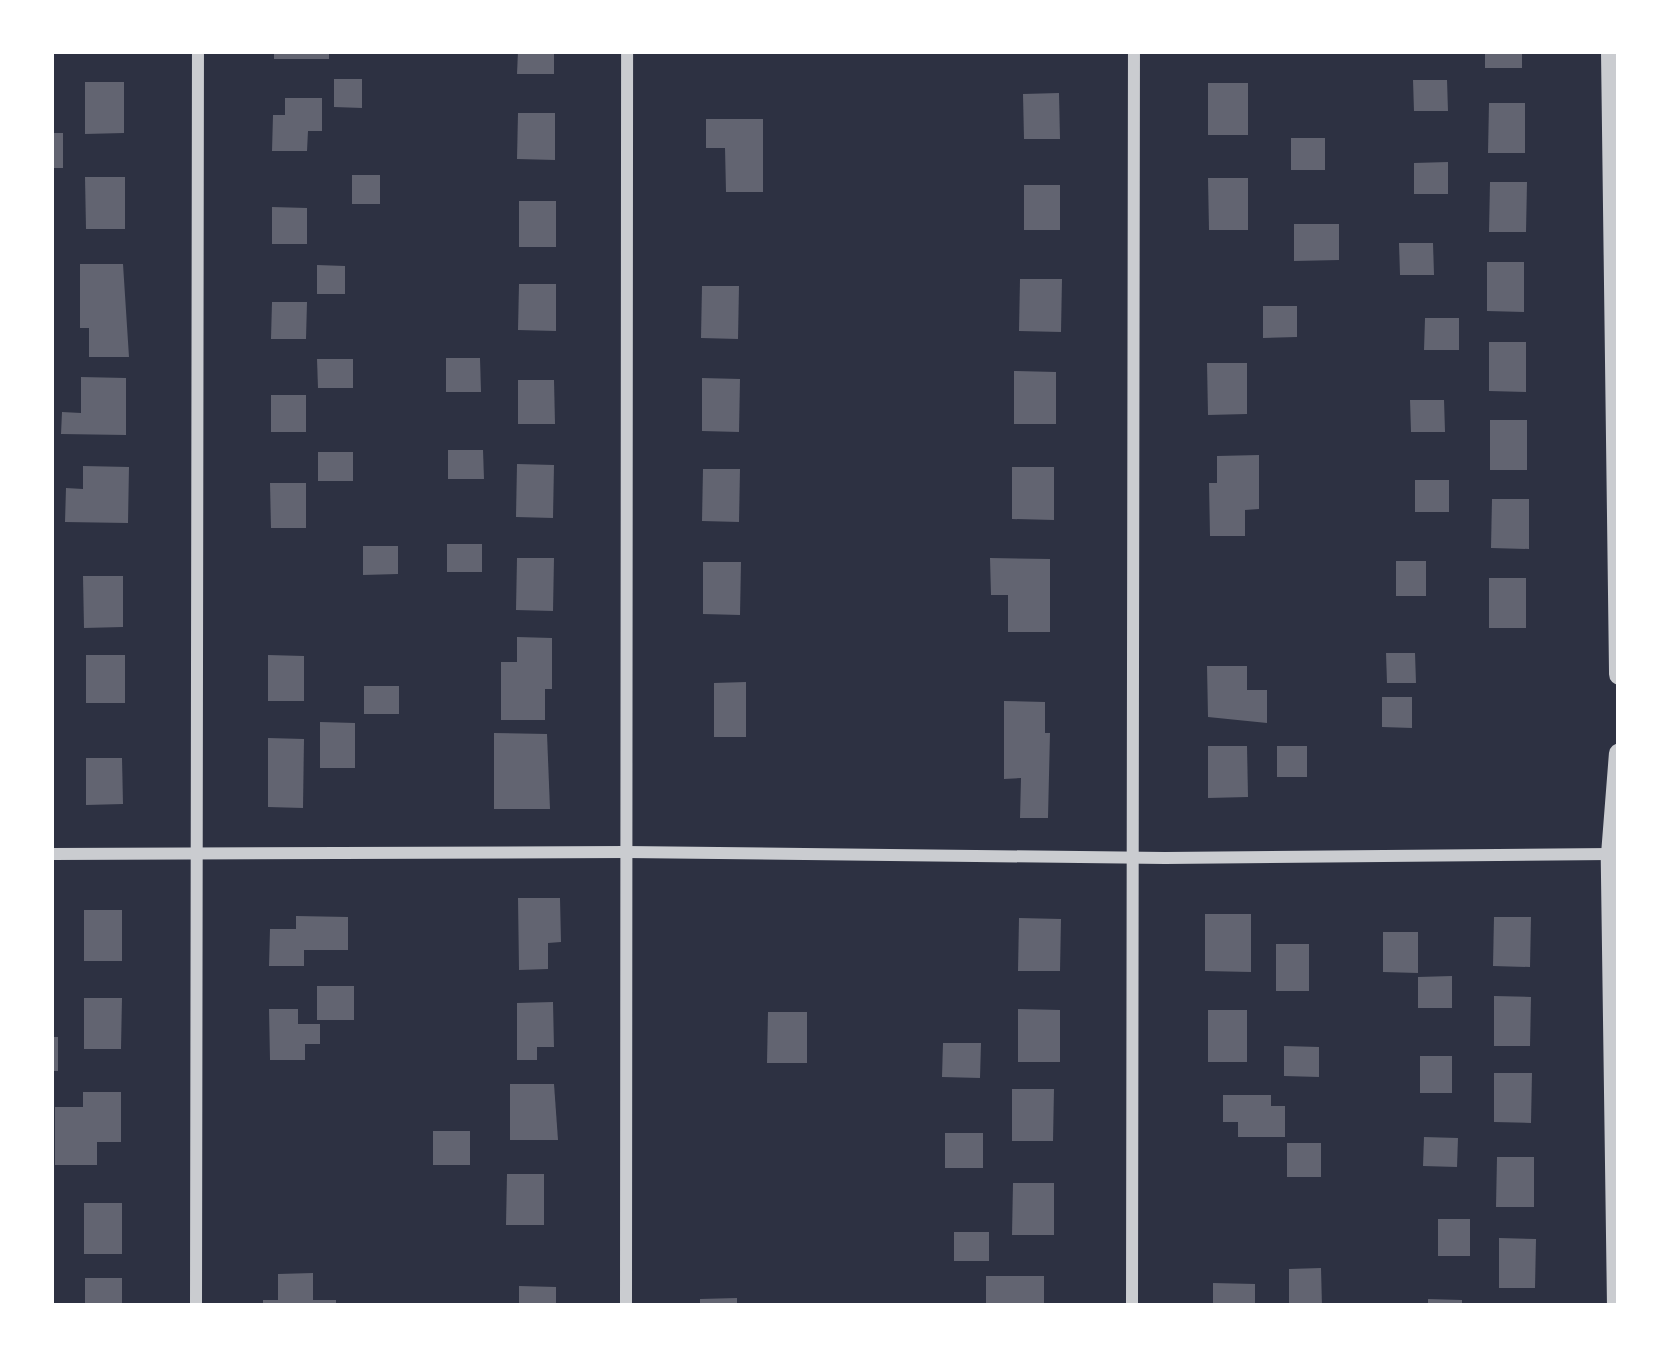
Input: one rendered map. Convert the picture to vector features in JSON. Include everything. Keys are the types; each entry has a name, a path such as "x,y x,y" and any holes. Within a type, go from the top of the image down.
{"street":[{"path":"196,1306 198,51"},
{"path":"626,1306 627,51"},
{"path":"1132,1306 1134,51"},
{"path":"1611,51 1619,674"},
{"path":"1617,1306 1611,854 1619,753"},
{"path":"51,854 1611,854"}],"building":[{"path":"274,51 329,51 329,59 274,59"},
{"path":"518,51 554,51 554,74 517,74"},
{"path":"1485,51 1522,51 1522,68 1485,68"},
{"path":"334,79 362,79 362,108 334,107"},
{"path":"1413,80 1447,80 1448,111 1414,111"},
{"path":"85,82 124,82 124,133 85,134"},
{"path":"1208,83 1248,83 1248,135 1208,135"},
{"path":"1059,93 1060,139 1024,139 1023,94"},
{"path":"285,98 322,98 322,131 308,131 307,151 272,151 273,115 285,115"},
{"path":"1489,103 1525,103 1525,153 1488,153"},
{"path":"518,113 555,113 555,160 517,159"},
{"path":"706,119 763,119 763,192 726,192 725,148 706,148"},
{"path":"51,133 63,133 63,168 51,168"},
{"path":"1291,138 1325,138 1325,170 1291,170"},
{"path":"1448,162 1448,194 1414,194 1414,163"},
{"path":"352,175 380,175 380,204 352,204"},
{"path":"85,177 125,177 125,229 86,229"},
{"path":"1208,178 1248,178 1248,230 1209,230"},
{"path":"1490,182 1527,182 1526,232 1489,232"},
{"path":"1024,185 1060,185 1060,230 1024,230"},
{"path":"519,201 556,201 556,247 519,247"},
{"path":"272,207 307,208 307,244 272,244"},
{"path":"1294,224 1339,224 1339,260 1294,261"},
{"path":"1399,243 1433,243 1434,275 1400,275"},
{"path":"1487,262 1524,262 1524,312 1487,311"},
{"path":"80,264 123,264 129,357 89,357 89,328 80,328"},
{"path":"317,265 345,266 345,294 317,294"},
{"path":"1020,279 1062,279 1061,332 1019,331"},
{"path":"519,284 556,284 556,331 518,330"},
{"path":"702,286 739,286 738,339 701,338"},
{"path":"272,302 307,302 306,339 271,339"},
{"path":"1263,306 1297,306 1297,337 1263,338"},
{"path":"1425,318 1459,318 1459,350 1424,350"},
{"path":"1489,342 1526,342 1526,392 1489,391"},
{"path":"446,358 480,358 481,392 446,392"},
{"path":"317,359 353,359 353,388 318,388"},
{"path":"1207,363 1247,363 1247,414 1208,415"},
{"path":"1014,371 1056,372 1056,424 1014,424"},
{"path":"81,377 126,378 126,435 61,434 62,412 81,413"},
{"path":"702,378 740,379 739,432 702,431"},
{"path":"518,380 554,380 555,424 518,424"},
{"path":"271,395 306,395 306,432 271,432"},
{"path":"1410,400 1444,400 1445,432 1411,432"},
{"path":"1490,420 1527,420 1527,470 1490,470"},
{"path":"448,450 483,450 484,479 448,479"},
{"path":"318,452 353,452 353,481 318,481"},
{"path":"1259,455 1259,509 1245,510 1245,536 1210,536 1209,483 1217,483 1217,456"},
{"path":"517,464 554,465 553,518 516,517"},
{"path":"83,466 129,467 128,523 65,522 66,488 83,489"},
{"path":"1012,467 1054,467 1054,520 1012,519"},
{"path":"703,469 740,469 739,522 702,521"},
{"path":"1415,480 1449,480 1449,512 1415,512"},
{"path":"270,483 306,483 306,528 271,528"},
{"path":"1492,499 1529,499 1529,549 1491,548"},
{"path":"447,544 482,544 482,572 447,572"},
{"path":"363,546 398,546 398,574 363,575"},
{"path":"517,558 554,558 553,611 516,610"},
{"path":"990,558 1050,559 1050,632 1008,632 1008,595 991,595"},
{"path":"1396,561 1426,561 1426,596 1396,596"},
{"path":"703,562 741,562 740,615 703,614"},
{"path":"83,576 123,576 123,627 84,628"},
{"path":"1489,578 1526,578 1526,628 1489,628"},
{"path":"517,637 552,638 552,689 545,689 545,720 501,720 501,662 517,662"},
{"path":"1386,653 1415,653 1416,683 1387,683"},
{"path":"86,655 125,655 125,703 86,703"},
{"path":"268,655 304,656 304,701 268,701"},
{"path":"1207,666 1247,666 1247,690 1267,690 1267,723 1208,717"},
{"path":"746,682 746,737 714,737 714,683"},
{"path":"364,686 399,686 399,714 364,714"},
{"path":"1382,697 1412,697 1412,728 1382,727"},
{"path":"1004,701 1045,702 1045,733 1050,733 1048,818 1020,818 1021,778 1004,779"},
{"path":"320,722 355,723 355,768 320,768"},
{"path":"494,733 547,734 550,809 494,809"},
{"path":"268,738 304,739 303,808 268,807"},
{"path":"1208,746 1247,746 1248,797 1208,798"},
{"path":"1277,746 1307,746 1307,777 1277,777"},
{"path":"86,758 122,758 123,804 86,805"},
{"path":"518,898 560,898 561,942 548,943 548,969 519,970"},
{"path":"84,910 122,910 122,961 84,961"},
{"path":"1205,914 1251,914 1251,972 1205,971"},
{"path":"296,916 348,917 348,950 304,950 304,966 269,966 270,929 296,929"},
{"path":"1494,917 1531,917 1530,967 1493,966"},
{"path":"1019,918 1061,919 1060,971 1018,971"},
{"path":"1383,932 1418,932 1418,973 1383,972"},
{"path":"1276,944 1309,944 1309,991 1276,991"},
{"path":"1452,976 1452,1008 1418,1008 1418,977"},
{"path":"317,986 354,986 354,1020 317,1020"},
{"path":"1494,996 1531,997 1530,1046 1494,1046"},
{"path":"84,998 122,998 121,1049 84,1049"},
{"path":"553,1002 554,1047 537,1047 537,1060 517,1060 517,1003"},
{"path":"269,1009 298,1009 298,1024 320,1024 320,1044 305,1044 305,1060 270,1060"},
{"path":"1018,1009 1060,1010 1060,1062 1018,1062"},
{"path":"1208,1010 1247,1010 1247,1062 1208,1062"},
{"path":"768,1012 807,1012 807,1063 767,1063"},
{"path":"51,1037 58,1037 58,1071 51,1071"},
{"path":"943,1043 981,1043 980,1078 942,1077"},
{"path":"1284,1046 1319,1047 1319,1077 1284,1076"},
{"path":"1420,1056 1452,1056 1452,1093 1420,1093"},
{"path":"1494,1073 1532,1073 1531,1123 1494,1122"},
{"path":"510,1084 554,1084 558,1140 510,1140"},
{"path":"1012,1089 1054,1089 1053,1141 1012,1141"},
{"path":"83,1092 121,1092 121,1142 97,1142 97,1165 55,1165 55,1107 83,1107"},
{"path":"1223,1095 1271,1095 1271,1106 1285,1106 1285,1137 1238,1137 1238,1122 1223,1122"},
{"path":"433,1131 470,1131 470,1165 433,1165"},
{"path":"945,1133 983,1133 983,1168 945,1168"},
{"path":"1424,1137 1458,1138 1457,1167 1423,1166"},
{"path":"1287,1143 1321,1143 1321,1177 1287,1177"},
{"path":"1497,1157 1534,1157 1534,1207 1496,1207"},
{"path":"507,1174 544,1174 544,1225 506,1225"},
{"path":"1013,1183 1054,1183 1054,1235 1012,1235"},
{"path":"84,1203 122,1203 122,1254 84,1254"},
{"path":"1438,1219 1470,1219 1470,1256 1438,1256"},
{"path":"954,1232 989,1232 989,1261 954,1261"},
{"path":"1499,1238 1536,1239 1535,1288 1499,1288"},
{"path":"1321,1268 1322,1306 1289,1306 1289,1269"},
{"path":"313,1273 313,1300 336,1300 336,1306 263,1306 263,1300 278,1300 278,1274"},
{"path":"986,1276 1044,1276 1044,1306 986,1306"},
{"path":"85,1278 122,1278 122,1306 85,1306"},
{"path":"1213,1283 1255,1284 1255,1306 1213,1306"},
{"path":"519,1286 556,1287 556,1306 519,1306"},
{"path":"737,1298 737,1306 700,1306 700,1299"},
{"path":"1428,1299 1462,1300 1462,1306 1428,1306"}]}
